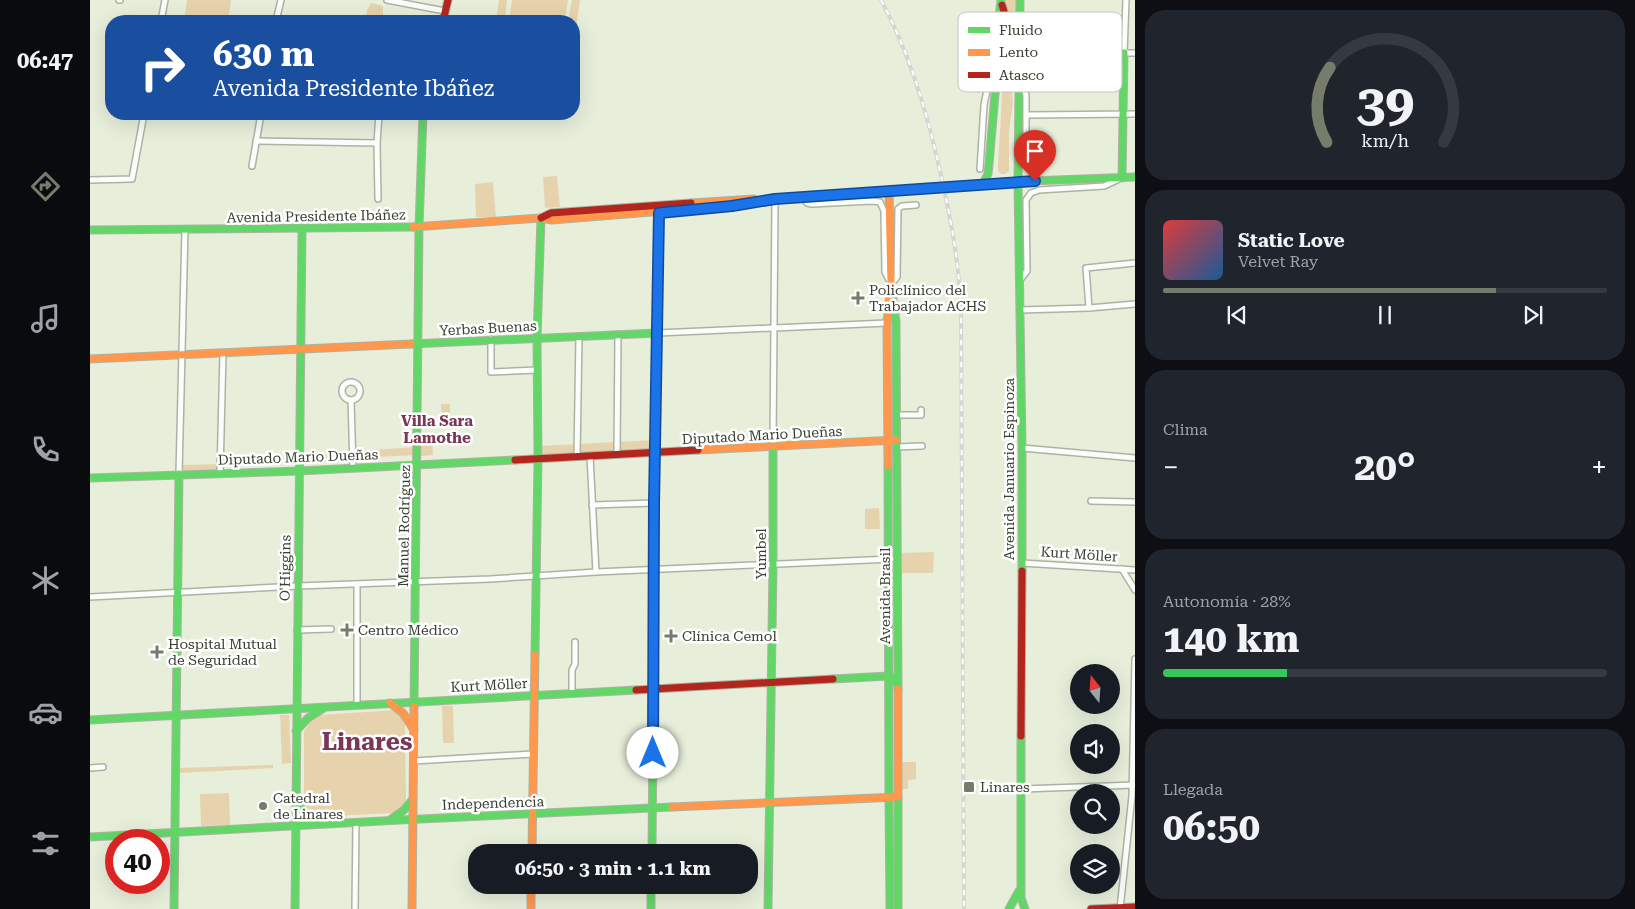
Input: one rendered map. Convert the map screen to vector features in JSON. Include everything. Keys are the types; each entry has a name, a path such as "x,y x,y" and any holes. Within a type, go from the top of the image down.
{"main road":[{"path":"444,15 448,0"},
{"path":"1122,178 1124,53"},
{"path":"983,184 988,174 995,92"},
{"name":"Avenida Januario Espinoza","path":"1020,92 1018,182 1022,448 1021,898 1025,909"},
{"name":"Manuel Rodríguez","path":"412,909 419,227 423,120"},
{"name":"Avenida Presidente Ibáñez","path":"90,230 419,227 541,218 552,220 658,209 732,206 775,199 889,190 1135,177"},
{"name":"Avenida Brasil","path":"889,190 891,284 888,323 890,909"},
{"path":"652,844 658,209"},
{"path":"532,844 538,458 537,338 541,218"},
{"name":"O'Higgins","path":"295,909 302,228"},
{"name":"Avenida Brasil","path":"891,284 896,322 898,909"},
{"name":"Yerbas Buenas","path":"90,358 657,333"},
{"name":"Diputado Mario Dueñas","path":"90,478 299,471 888,441 896,444"},
{"name":"Yumbel","path":"768,909 773,446"},
{"path":"174,909 180,474"},
{"path":"889,676 894,678 897,684"},
{"name":"Kurt Möller","path":"90,720 889,676"},
{"path":"390,703 403,713 414,730"},
{"path":"296,731 308,718 326,707"},
{"path":"389,821 404,810 413,798"},
{"name":"Independencia","path":"90,837 413,819 898,798"},
{"path":"297,802 305,815 317,824"},
{"name":"Avenida Januario Espinoza","path":"1008,909 1016,898 1022,884"},
{"path":"531,909 532,894"},
{"path":"651,909 652,894"},
{"path":"1091,909 1135,907"}],"street":[{"path":"162,15 165,0"},
{"path":"277,15 281,0"},
{"path":"387,0 445,12"},
{"path":"1126,0 1124,53 1135,53"},
{"path":"980,169 984,105 987,92"},
{"path":"1025,92 1026,160 1029,165 1034,167"},
{"path":"1026,115 1135,114"},
{"path":"90,180 132,180 143,120"},
{"path":"252,166 260,120"},
{"path":"378,199 379,120"},
{"path":"256,141 377,143"},
{"name":"Avenida Presidente Ibáñez","path":"1019,280 1027,271 1026,200 1031,193 1039,190 1104,186 1122,178"},
{"path":"802,197 810,204 872,200 880,202 884,211 885,272 891,284 897,277 898,209 902,206 916,205"},
{"name":"Yumbel","path":"773,446 775,199"},
{"path":"180,474 185,229"},
{"path":"1089,308 1086,268 1135,263"},
{"path":"1020,310 1089,308 1135,304"},
{"name":"Yerbas Buenas","path":"657,333 888,323"},
{"path":"617,454 618,334"},
{"path":"577,456 579,336"},
{"path":"491,339 491,372 537,370"},
{"path":"220,473 222,353"},
{"path":"351,400 353,468"},
{"path":"896,415 921,415 921,410"},
{"path":"896,444 922,446"},
{"path":"1022,448 1135,458"},
{"path":"590,456 596,572"},
{"path":"1092,501 1135,502"},
{"path":"592,505 654,503"},
{"path":"90,597 596,572 897,560"},
{"name":"Kurt Möller","path":"1022,562 1135,570"},
{"path":"1122,569 1135,590"},
{"path":"357,584 357,705"},
{"path":"297,630 330,629"},
{"path":"572,693 575,642"},
{"path":"1120,908 1134,785 1135,659"},
{"path":"414,761 533,754"},
{"path":"90,768 103,767"},
{"path":"1022,789 1134,785"},
{"path":"355,909 356,822"}],"shaded area":[{"path":"187,0 231,0 229,15 185,15"},
{"path":"499,0 507,0 506,15 497,15"},
{"path":"512,0 568,0 566,15 510,15"},
{"path":"572,0 580,0 578,15 569,15"},
{"path":"1005,0 1016,0 1016,12 1008,12"},
{"path":"371,3 383,6 383,15 366,15"},
{"path":"1002,92 1012,92 1013,103 1009,131 1009,171 1001,174 998,171"},
{"path":"557,176 560,207 545,208 543,177"},
{"path":"493,182 496,217 476,217 475,184"},
{"path":"441,404 450,404 450,426 442,426"},
{"path":"432,435 433,455 421,456 420,436"},
{"path":"654,440 654,451 539,457 540,446"},
{"path":"417,447 417,455 356,458 356,451"},
{"path":"353,453 353,460 303,463 303,456"},
{"path":"219,464 219,472 181,473 181,465"},
{"path":"879,508 880,529 865,529 865,509"},
{"path":"934,552 933,573 899,573 899,553"},
{"path":"442,706 453,706 454,743 443,743"},
{"path":"396,710 405,722 406,802 404,805 395,813 314,817 304,806 304,731 312,719 320,715"},
{"path":"280,715 289,715 291,763 282,764"},
{"path":"901,762 916,762 916,779 908,780 908,789 900,789"},
{"path":"273,765 273,768 179,773 179,768"},
{"path":"229,793 230,825 201,826 200,794"}],"railway":[{"path":"881,0 901,41 923,105 948,206 958,275 961,310 964,909"}],"traffic: fast":[{"path":"1000,12 1001,0"},
{"path":"1020,0 1020,12"},
{"path":"1122,53 1124,53 1122,178"},
{"path":"983,184 988,174 995,92"},
{"path":"1019,92 1018,182 1022,571"},
{"path":"414,707 419,227 423,120"},
{"path":"770,199 1004,182 1135,177"},
{"path":"702,208 733,206 775,199"},
{"path":"535,655 538,458 537,338 541,218"},
{"path":"90,230 413,227"},
{"path":"295,909 302,228"},
{"path":"891,284 896,322 898,689"},
{"path":"411,344 657,333"},
{"path":"652,844 656,378"},
{"path":"768,909 773,446"},
{"path":"90,478 299,471 515,460"},
{"path":"888,466 889,798"},
{"path":"174,909 179,474"},
{"path":"833,679 889,676 894,678 897,684"},
{"path":"90,720 636,690"},
{"path":"296,731 308,718 324,708"},
{"path":"1021,736 1021,898 1025,909"},
{"path":"898,797 898,909"},
{"path":"889,798 890,909"},
{"path":"390,820 404,810 413,799"},
{"path":"297,802 305,815 317,824"},
{"path":"90,837 672,807"},
{"path":"1009,909 1019,891"},
{"path":"651,894 651,909"}],"traffic: slow":[{"path":"888,466 887,323 891,284 889,190"},
{"path":"691,203 754,199"},
{"path":"413,227 541,218 552,220 702,208"},
{"path":"656,378 659,213"},
{"path":"90,359 411,344"},
{"path":"698,450 896,440"},
{"path":"532,844 535,655"},
{"path":"672,807 898,797 898,689"},
{"path":"390,703 403,713 414,730"},
{"path":"412,909 414,707"},
{"path":"531,894 531,909"}],"traffic: jam":[{"path":"444,15 448,0"},
{"path":"1002,5 1004,12"},
{"path":"541,218 551,213 691,203"},
{"path":"515,460 698,450"},
{"path":"1021,736 1022,571"},
{"path":"636,690 833,679"},
{"path":"1091,909 1135,907"}],"place":[{"name":"Policlínico del Trabajador ACHS","path":"858,298"},
{"name":"Centro Médico","path":"347,630"},
{"name":"Clínica Cemol","path":"671,636"},
{"name":"Hospital Mutual de Seguridad","path":"157,652"},
{"name":"Linares","path":"969,787"},
{"name":"Catedral de Linares","path":"263,806"}],"district":[{"name":"Villa Sara Lamothe","path":"437,430"},
{"name":"Linares","path":"367,742"}],"route":[{"path":"653,753 654,503 659,213 732,206 775,199 1035,181"}]}
